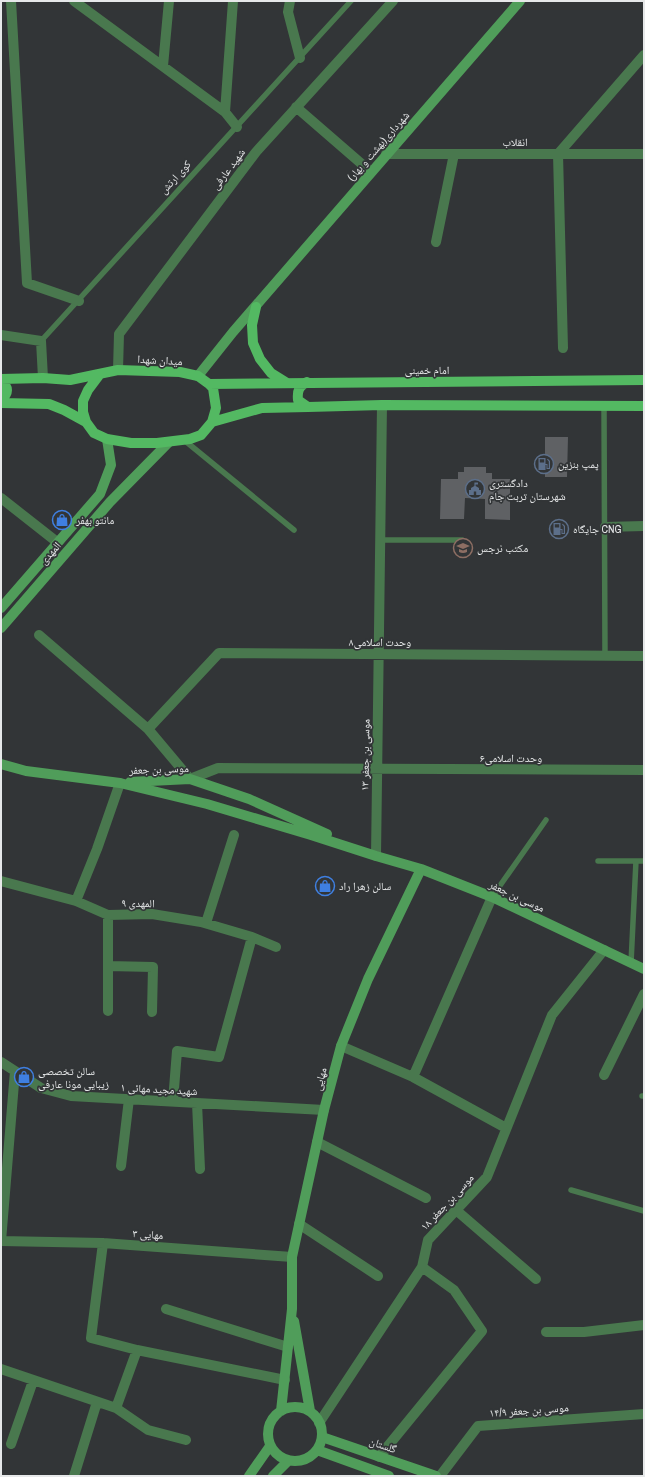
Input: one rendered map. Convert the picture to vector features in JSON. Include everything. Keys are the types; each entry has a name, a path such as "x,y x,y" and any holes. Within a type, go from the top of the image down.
{"main road":[{"path":"256,307 252,325 253,343 260,360 271,373 287,383"},
{"name":"میدان شهدا","path":"1,380 43,378 70,380 118,370 180,372 198,376 209,384"},
{"path":"100,374 88,390 83,401 83,412 86,422 94,433 107,440 157,443 190,439 201,435 212,422 216,408 213,388 209,384"},
{"path":"1,380 8,389 7,393 1,400"},
{"name":"امام خمینی","path":"209,384 644,380"},
{"path":"308,382 300,387 297,393 298,400 308,406"},
{"path":"1,403 49,404 86,422"},
{"path":"212,422 262,408 308,406 644,406"}],"street":[{"path":"10,1 27,283 79,301"},
{"path":"74,1 225,112 237,127"},
{"path":"163,66 169,1"},
{"path":"225,112 233,1"},
{"path":"290,1 288,12 300,58"},
{"name":"شهید عارفی","path":"118,370 119,334 256,152 392,1"},
{"name":"شهرداری(بهشت و بهار)","path":"198,376 233,332 520,1"},
{"path":"563,348 558,154 644,55"},
{"path":"296,107 371,172"},
{"name":"انقلاب","path":"386,154 644,154"},
{"path":"436,242 454,154"},
{"path":"1,335 41,342 43,378"},
{"name":"موسی بن جعفر ۱۳","path":"376,856 382,405"},
{"name":"المهدی","path":"1,607 100,494 111,465 107,440"},
{"name":"المهدی","path":"1,628 110,502 169,442"},
{"path":"1,498 57,542"},
{"path":"605,527 644,526"},
{"path":"39,635 148,729 190,779"},
{"name":"وحدت اسلامی۸","path":"148,729 220,653 644,656"},
{"name":"موسی بن جعفر","path":"1,764 26,771 120,783 242,813 421,869 492,897 644,969"},
{"name":"وحدت اسلامی۶","path":"190,779 218,768 644,770"},
{"name":"موسی بن جعفر","path":"120,783 190,779 249,799 376,856"},
{"path":"76,901 97,849 120,783"},
{"path":"206,923 234,835"},
{"name":"مهایی","path":"292,1309 292,1257 324,1110 341,1046 368,979 421,869"},
{"name":"المهدی ۹","path":"1,884 76,901 108,915 152,914 206,923 252,937 276,947"},
{"path":"413,1077 492,897"},
{"path":"108,915 108,1011"},
{"path":"173,1102 177,1051 219,1057 252,937"},
{"name":"موسی بن جعفر ۱۸","path":"319,1423 422,1267 428,1240 487,1177 552,1015 604,950"},
{"path":"108,966 153,967 152,1012"},
{"path":"604,1075 644,994"},
{"path":"341,1046 413,1077 506,1128"},
{"name":"شهید مجید مهائی ۱","path":"1,1062 41,1088 71,1096 324,1110"},
{"path":"1,1241 15,1071"},
{"path":"121,1166 129,1099"},
{"path":"197,1103 200,1169"},
{"path":"317,1142 426,1198"},
{"path":"456,1210 536,1279"},
{"path":"299,1224 378,1276"},
{"name":"مهایی ۳","path":"1,1241 103,1243 292,1257"},
{"path":"103,1243 91,1338 137,1350 285,1380"},
{"path":"379,1457 482,1331 454,1290 422,1267"},
{"path":"166,1309 288,1347"},
{"path":"281,1411 292,1309"},
{"path":"292,1309 310,1411"},
{"path":"546,1332 584,1332 644,1325"},
{"path":"116,1408 137,1350"},
{"path":"1,1369 116,1408 148,1430 186,1440"},
{"path":"11,1444 33,1381"},
{"path":"74,1476 97,1402"},
{"path":"290,1407 300,1407 310,1411 317,1418 319,1423 322,1437 317,1450 309,1458 299,1461 288,1461 278,1456 270,1446 267,1433 271,1420 281,1411 290,1407"},
{"name":"موسی بن جعفر ۱۴/۹","path":"440,1476 478,1426 644,1414"},
{"name":"گلستان","path":"322,1437 436,1476"},
{"path":"249,1476 270,1446"},
{"path":"317,1450 389,1476"},
{"path":"273,1476 288,1461"}],"lane":[{"name":"کوی ارتش","path":"41,342 351,1"},
{"path":"604,406 605,656"},
{"path":"184,440 294,530"},
{"path":"380,540 462,540"},
{"path":"492,897 546,820"},
{"path":"598,861 644,861"},
{"path":"630,963 636,861"},
{"path":"571,1190 644,1211"}],"building":[{"path":"545,437 568,437 567,477 545,477"},
{"name":"دادگستری شهرستان تربت جام","path":"464,467 486,467 486,473 492,473 492,479 510,479 510,520 485,519 485,499 465,498 464,519 440,519 441,479 458,479 458,472 464,472"}],"place":[{"name":"پمپ بنزین","path":"544,464"},
{"name":"دادگستری شهرستان تربت جام","path":"475,489"},
{"name":"مانتو بهفر","path":"62,520"},
{"name":"جایگاه CNG","path":"559,529"},
{"name":"مكتب نرجس","path":"463,548"},
{"name":"سالن زهرا راد","path":"325,886"},
{"name":"سالن تخصصی زیبایی مونا عارفی","path":"24,1077"}]}
